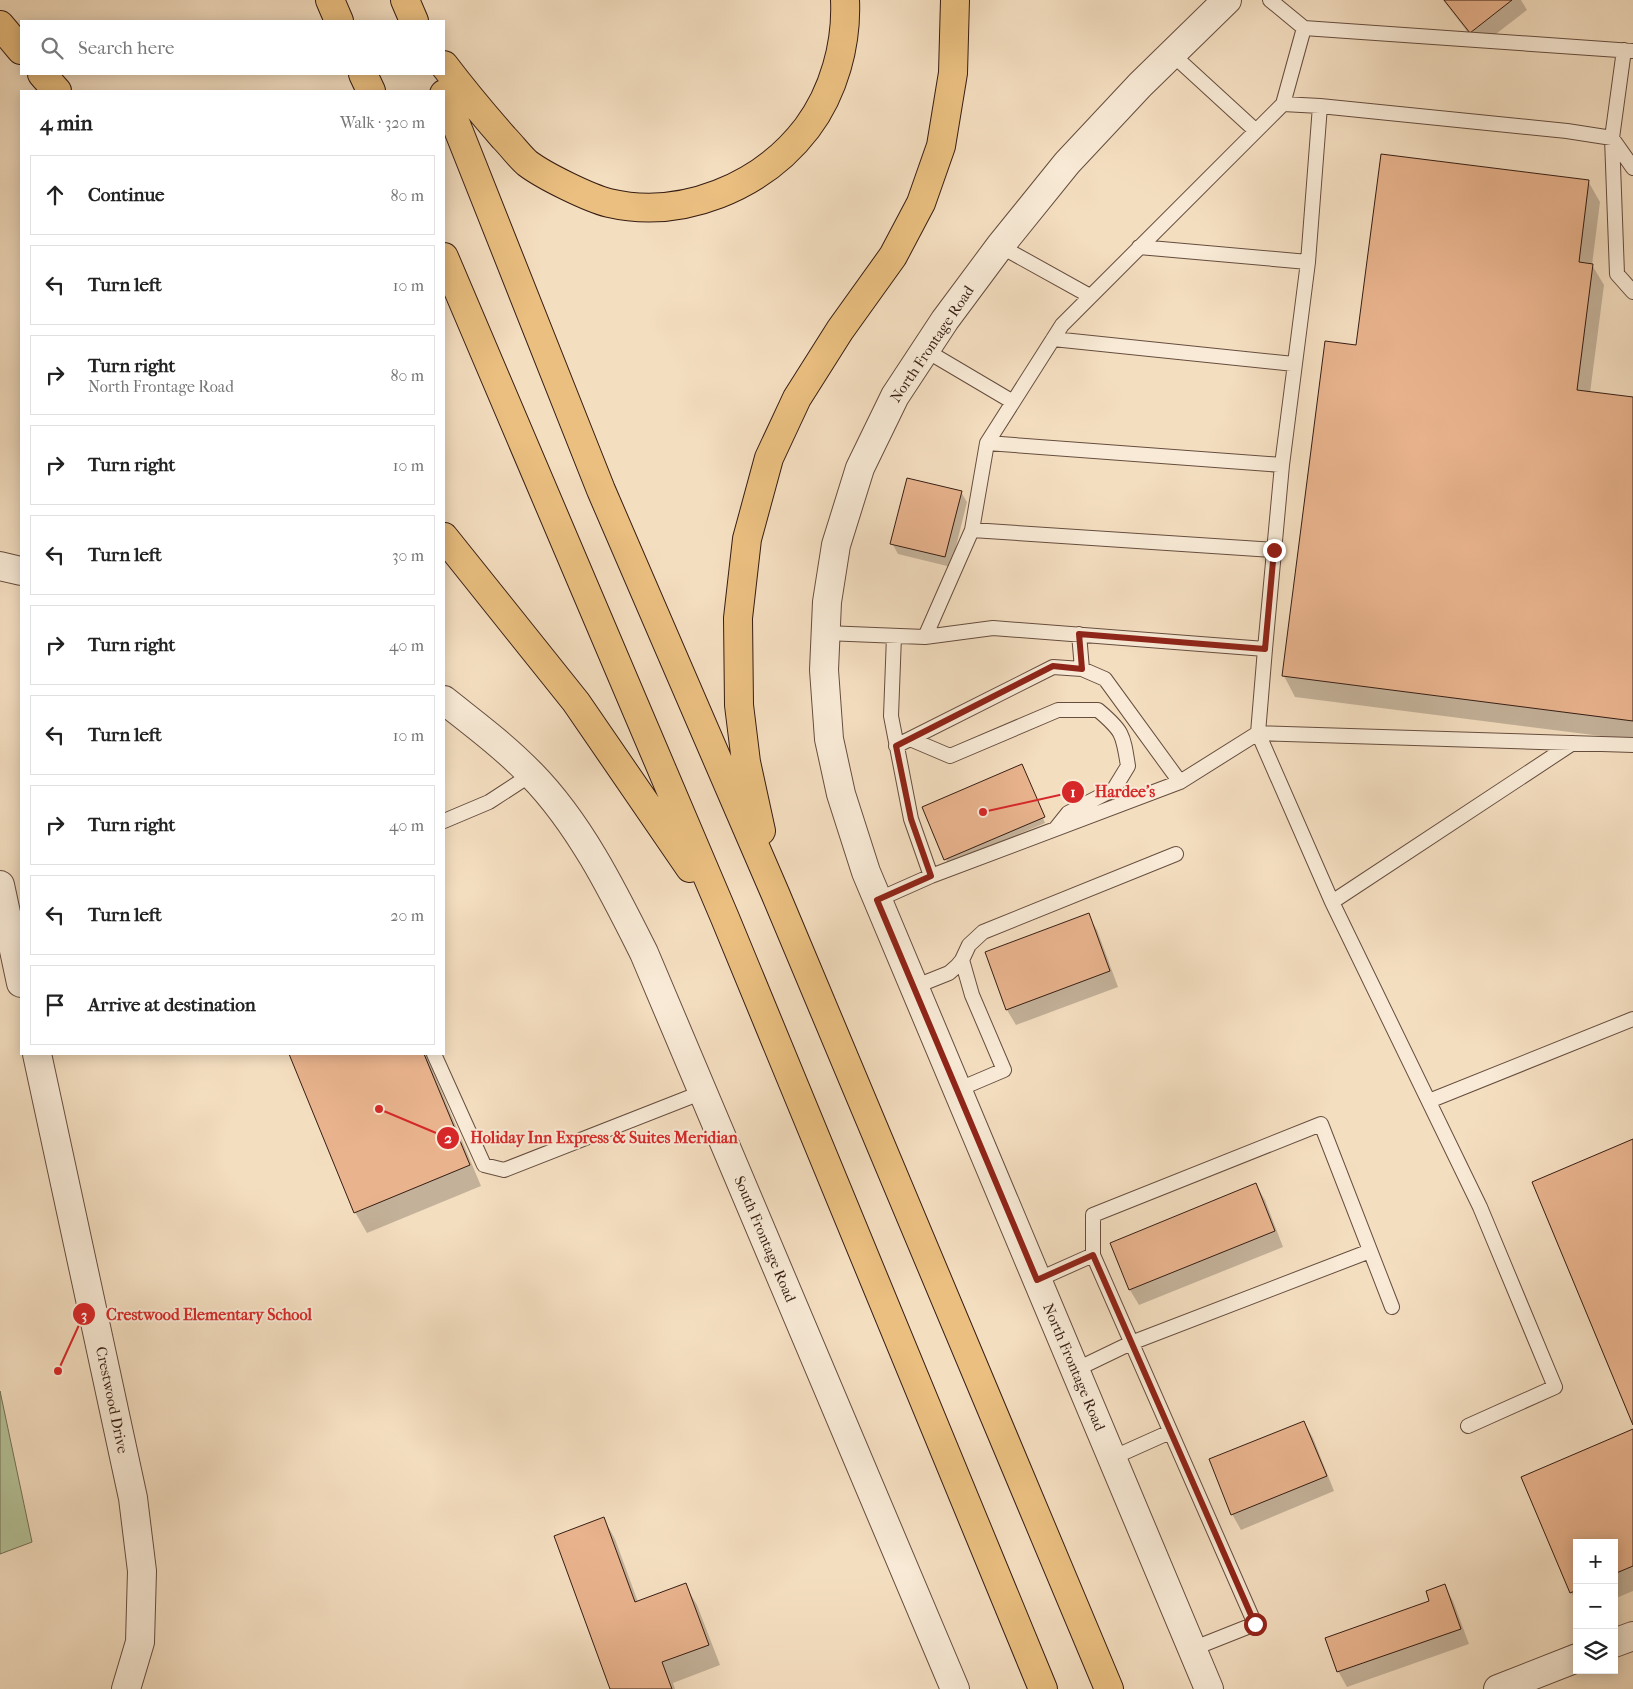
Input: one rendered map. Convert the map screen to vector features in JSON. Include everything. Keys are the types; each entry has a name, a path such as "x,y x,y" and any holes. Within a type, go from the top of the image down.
{"highway":[{"path":"330,0 340,20"},
{"path":"405,0 414,20"},
{"path":"445,66 473,103 527,162 550,177 582,193 608,203 645,207 683,205 714,197 747,180 780,158 807,128 827,94 841,55 846,19 845,0"},
{"path":"775,894 746,762 739,705 738,618 747,539 769,458 797,398 840,330 893,256 921,203 941,146 952,82 955,0"},
{"path":"0,26 20,49"},
{"path":"43,75 56,90"},
{"path":"363,75 371,90"},
{"path":"436,75 442,90"},
{"path":"445,98 601,490 775,894 1110,1689"},
{"path":"445,258 725,918 1043,1689"},
{"path":"445,538 576,702 725,918"}],"street":[{"name":"North Frontage Road","path":"1209,1689 866,872 841,794 829,739 824,670 827,602 836,546 860,468 895,396 945,320 1000,246 1067,163 1140,85 1227,0"},
{"path":"0,566 20,571"},
{"name":"South Frontage Road","path":"445,701 498,742 532,774 563,811 608,882 644,953 954,1689"},
{"path":"0,885 20,978"},
{"name":"Crestwood Drive","path":"37,1055 133,1498 142,1571 140,1642 126,1689"},
{"path":"1618,1642 1633,1636"},
{"path":"1498,1689 1573,1660"}],"lane":[{"path":"1270,0 1304,28 1628,51 1612,138 1617,274 1633,292"},
{"path":"925,637 972,530 987,443 1062,325 1283,104 1304,28"},
{"path":"1172,54 1256,131"},
{"path":"1283,104 1320,106 1567,131 1612,138 1633,168"},
{"path":"1320,106 1308,262 1282,466 1258,733 1332,902 1480,1207 1555,1387 1468,1426"},
{"path":"1000,246 1090,296"},
{"path":"1139,247 1308,262"},
{"path":"1053,339 1294,364"},
{"path":"926,350 1013,402"},
{"path":"987,443 1282,466"},
{"path":"972,530 1274,550"},
{"path":"825,634 925,637 993,628 1265,649"},
{"path":"1079,634 1082,669"},
{"path":"894,636 891,716 911,819 931,876"},
{"path":"896,746 1053,666 1082,669 1105,679 1180,782"},
{"path":"910,739 950,756 1058,710 1098,710 1111,721 1122,735 1128,766 1114,789 1068,813 1056,829"},
{"path":"877,900 931,876 1180,782 1258,733 1633,745"},
{"path":"1332,902 1573,743"},
{"path":"445,821 489,802 532,774"},
{"path":"914,987 949,973 962,960 969,945 984,932 1176,854"},
{"path":"957,1090 1004,1070 972,995 962,960"},
{"path":"1429,1101 1633,1019"},
{"path":"434,1055 484,1165 504,1170 703,1092"},
{"path":"1192,1648 1255,1624 1093,1255 1093,1215 1321,1124 1392,1307"},
{"path":"1075,1370 1131,1343 1370,1251"},
{"path":"1037,1280 1093,1255"},
{"path":"1112,1458 1170,1432"}],"green space":[{"path":"0,1391 32,1542 0,1554"}],"building":[{"path":"1444,0 1512,0 1470,33"},
{"path":"1381,154 1589,180 1579,262 1593,264 1577,390 1633,397 1633,721 1282,676 1325,341 1356,345"},
{"path":"907,478 962,491 945,557 890,544"},
{"path":"1022,764 1045,817 944,860 922,807"},
{"path":"1089,913 1110,971 1006,1010 985,952"},
{"path":"289,1055 424,1055 470,1165 354,1213"},
{"path":"1633,1139 1633,1425 1532,1182"},
{"path":"1256,1183 1275,1231 1129,1290 1110,1243"},
{"path":"1304,1421 1327,1476 1231,1515 1209,1459"},
{"path":"1633,1429 1633,1566 1618,1572 1618,1539 1573,1539 1573,1592 1570,1593 1521,1477"},
{"path":"604,1517 635,1602 686,1583 709,1645 662,1662 672,1689 610,1689 554,1536"},
{"path":"1445,1584 1461,1629 1337,1672 1325,1638 1429,1601 1426,1591"}],"place":[{"name":"Hardee's","path":"983,812"},
{"name":"Holiday Inn Express & Suites Meridian","path":"379,1109"},
{"name":"Crestwood Elementary School","path":"58,1371"}],"route":[{"path":"1255,1624 1093,1255 1037,1280 877,900 931,876 911,819 896,746 1053,666 1082,669 1079,634 1265,649 1274,550"}]}
